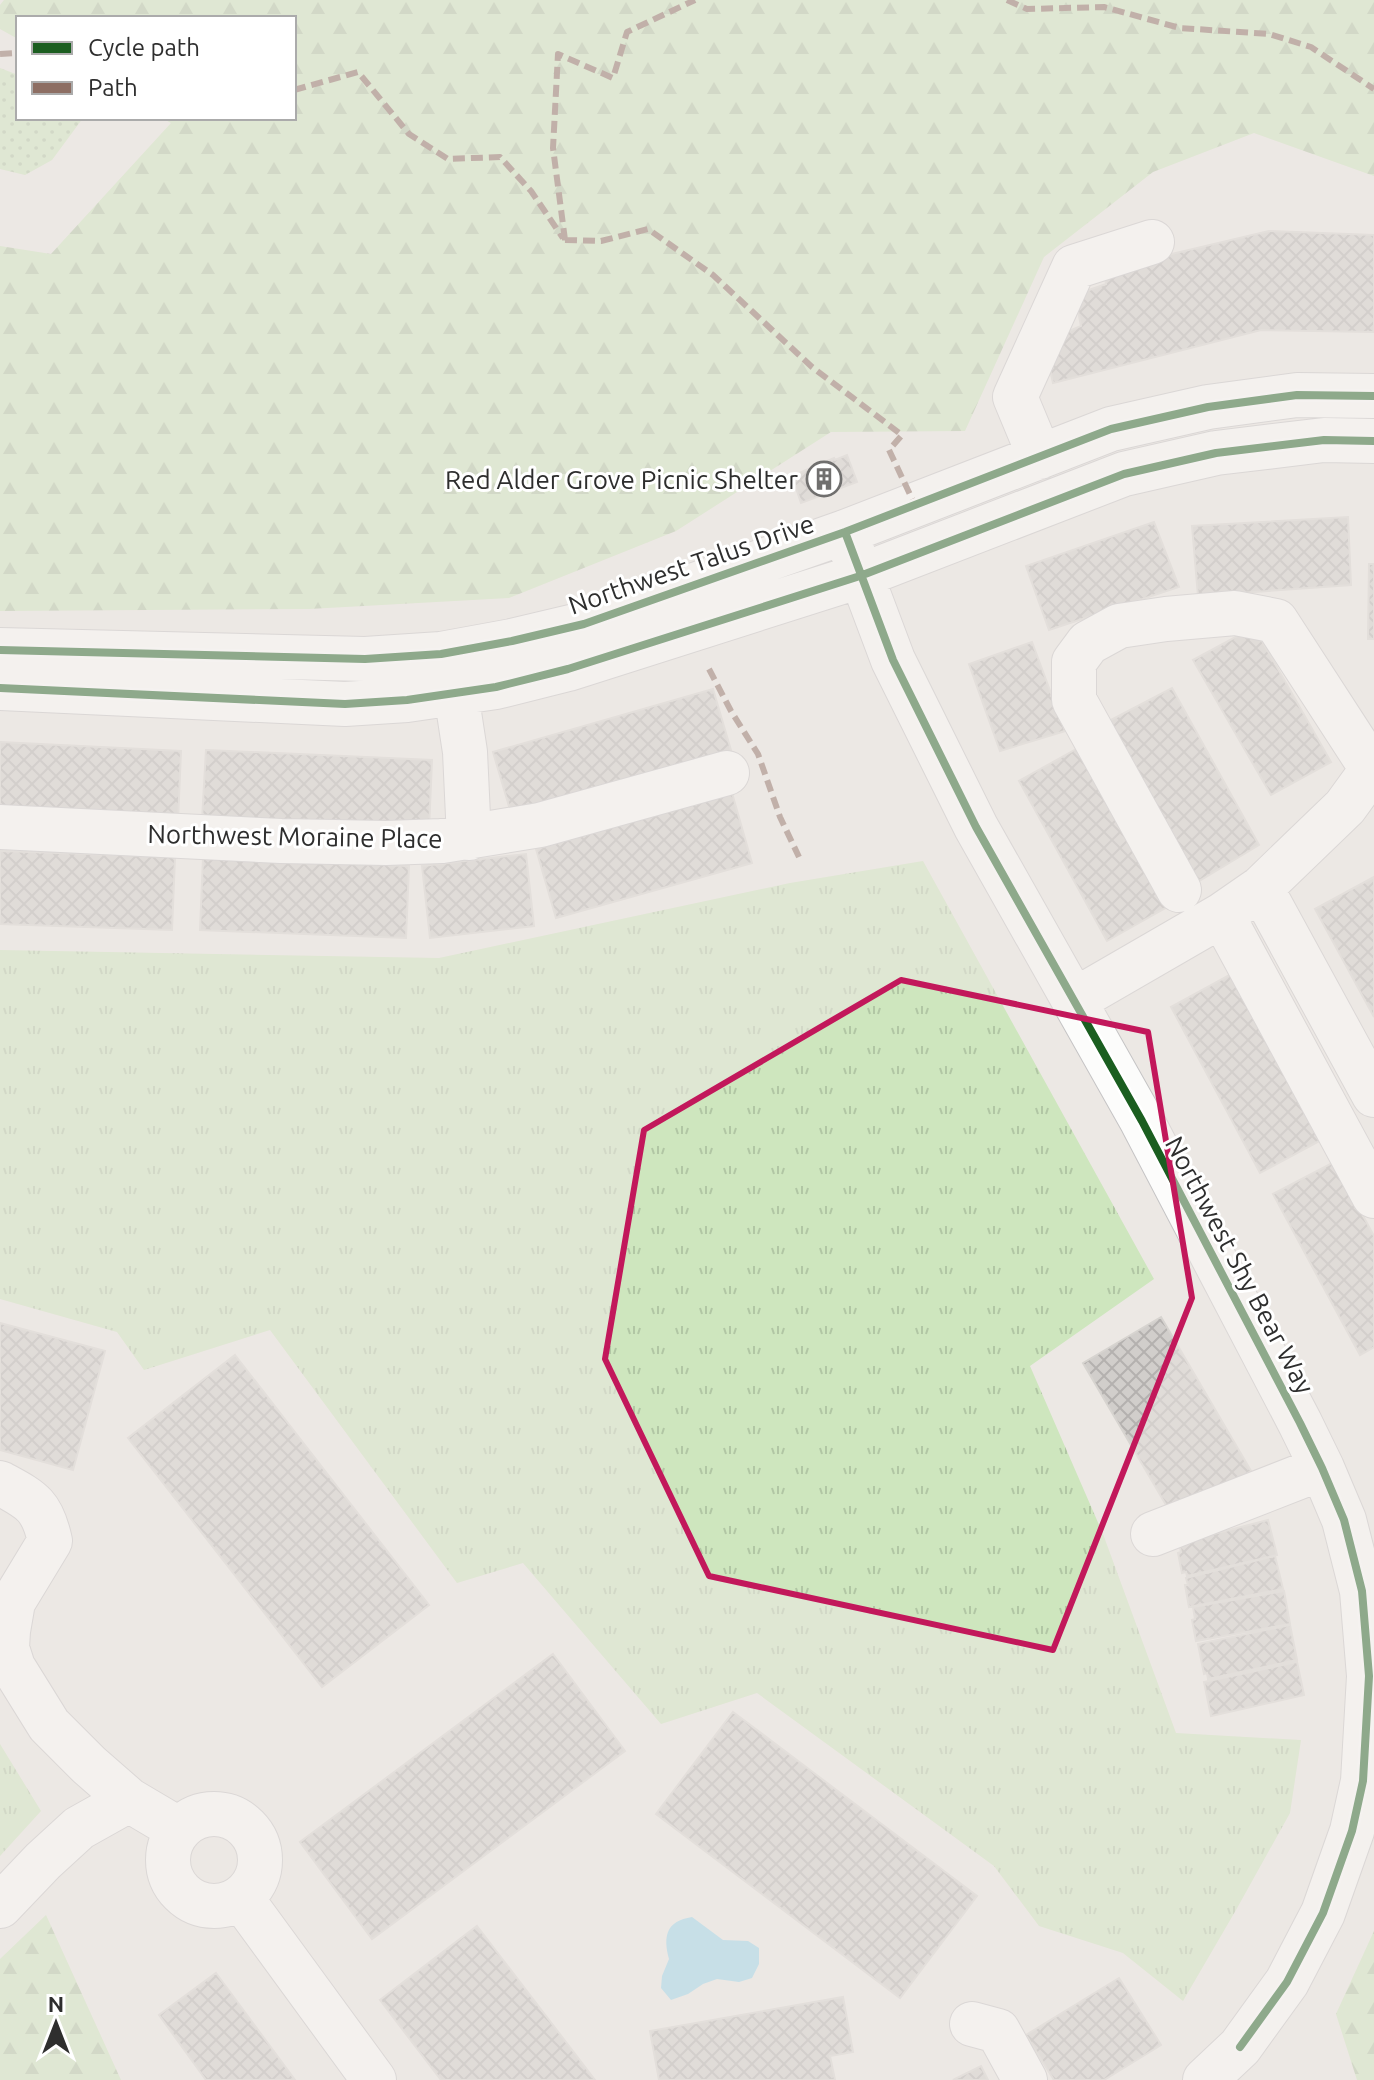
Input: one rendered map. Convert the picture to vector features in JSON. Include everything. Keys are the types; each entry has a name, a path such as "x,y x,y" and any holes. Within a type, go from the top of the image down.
{"street":[{"path":"1040,457 1015,397 1074,267 1152,242"},
{"name":"Northwest Talus Drive","path":"0,650 365,659 441,654 512,641 584,624 845,532 1111,429 1208,407 1297,395 1374,396"},
{"path":"0,688 345,704 407,700 496,687 568,669 860,576 1124,474 1216,453 1324,440 1374,441"},
{"name":"Northwest Shy Bear Way","path":"845,532 893,660 917,712 976,827 1149,1134 1322,1468 1344,1520 1362,1591 1369,1676 1368,1783 1323,1913 1287,1982 1240,2047 1205,2080"},
{"path":"1075,1000 1222,915 1261,888 1345,807 1373,768 1276,621 1235,613 1119,626 1088,643 1074,662 1074,700 1179,890"},
{"path":"456,693 465,752 469,838"},
{"name":"Northwest Moraine Place","path":"0,827 386,843 469,838 540,825 727,773"},
{"path":"1261,888 1374,1095"},
{"path":"1222,915 1374,1196"},
{"path":"1153,1534 1322,1468"},
{"path":"0,1483 30,1499 45,1519 50,1541 13,1602 7,1648 13,1667 49,1725 89,1765 129,1800 178,1829"},
{"path":"0,1906 79,1828 129,1800"},
{"path":"219,1814 240,1822 252,1833 260,1852 260,1868 252,1887 241,1898 212,1907 197,1904 180,1892 171,1879 167,1857 178,1829 197,1816 219,1814"},
{"path":"241,1898 374,2080"},
{"path":"972,2024 998,2031 1025,2080"}],"highlighted area":[{"path":"901,980 1148,1032 1192,1298 1053,1650 709,1576 605,1359 644,1130"}],"green space":[{"path":"4,0 1374,0 1374,176 1254,133 1153,172 1044,257 965,431 831,432 676,531 509,598 309,609 0,611 0,246 51,254 171,123 166,120 296,120 296,16 16,16 16,38 0,29 0,5"},
{"path":"0,68 16,74 16,120 82,120 52,160 25,175 0,169"},
{"path":"923,861 1154,1279 1030,1366 1103,1534 1176,1733 1301,1740 1290,1813 1183,2001 1123,1953 1039,1926 994,1866 757,1693 661,1724 523,1563 457,1583 270,1330 144,1370 117,1332 0,1299 0,950 439,958 790,883"},
{"path":"0,1744 41,1811 0,1856"},
{"path":"46,1915 121,2080 0,2080 0,1959"},
{"path":"1374,1931 1374,2080 1357,2080 1336,2014"}],"water":[{"path":"692,1917 723,1940 748,1941 759,1948 759,1964 752,1978 739,1982 717,1979 671,2000 661,1988 669,1959 666,1943 668,1931 677,1922"}],"building":[{"path":"1269,231 1374,235 1374,332 1261,330 1053,383 1047,356 1055,337 1081,326 1075,295 1106,284 1104,270"},
{"name":"Red Alder Grove Picnic Shelter","path":"847,455 857,482 801,503 792,476"},
{"path":"1348,517 1351,585 1198,596 1192,526"},
{"path":"1154,522 1179,587 1049,630 1026,566"},
{"path":"1369,564 1374,564 1374,639 1368,639"},
{"path":"1254,627 1331,762 1271,795 1193,660"},
{"path":"1032,642 1065,731 1000,751 969,664"},
{"path":"1172,688 1259,845 1199,881 1109,721"},
{"path":"713,689 733,757 513,820 493,752"},
{"path":"0,742 181,751 178,821 0,812"},
{"path":"1078,748 1167,907 1107,941 1019,781"},
{"path":"206,750 432,760 429,830 202,820"},
{"path":"732,793 752,863 556,918 536,849"},
{"path":"0,851 175,857 172,930 0,924"},
{"path":"526,854 534,926 430,938 422,866"},
{"path":"203,858 409,866 406,938 200,930"},
{"path":"1374,877 1374,1017 1315,909"},
{"path":"1233,973 1323,1139 1260,1173 1171,1007"},
{"path":"1334,1162 1374,1236 1374,1347 1360,1355 1273,1194"},
{"path":"1161,1317 1251,1471 1173,1517 1083,1363"},
{"path":"0,1323 105,1351 73,1470 0,1450"},
{"path":"235,1355 429,1605 322,1687 128,1438"},
{"path":"1268,1520 1277,1555 1187,1576 1186,1572 1182,1573 1179,1543"},
{"path":"1275,1556 1283,1589 1189,1607 1186,1578"},
{"path":"1284,1591 1290,1624 1196,1641 1193,1607"},
{"path":"1290,1625 1297,1660 1208,1679 1207,1673 1204,1674 1198,1644"},
{"path":"553,1654 625,1751 372,1939 300,1842"},
{"path":"1297,1662 1304,1695 1211,1716 1204,1682"},
{"path":"733,1712 977,1896 900,1998 656,1814"},
{"path":"477,1926 595,2080 441,2080 380,2000"},
{"path":"216,1973 295,2080 206,2080 159,2015"},
{"path":"1119,1978 1161,2045 1104,2080 1054,2080 1026,2035"},
{"path":"843,1997 853,2052 830,2056 835,2080 659,2080 650,2031"},
{"path":"981,2066 988,2080 953,2080"}],"marked path":[{"path":"565,240 553,148 558,54 613,78 627,32 695,0"},
{"path":"1007,0 1027,9 1104,7 1180,28 1269,34 1311,47 1374,89"},
{"path":"0,54 16,53"},
{"path":"296,89 358,72 409,134 448,159 500,157 531,191 563,238"},
{"path":"565,240 601,241 648,229 713,275 812,367 902,435 889,450 915,505"},
{"path":"709,669 758,754 780,817 799,857"}],"cycle path":[{"path":"0,650 365,659 441,654 512,641 584,624 845,532 1111,429 1208,407 1297,395 1374,396"},
{"path":"0,688 345,704 407,700 496,687 568,669 860,576 1124,474 1216,453 1324,440 1374,441"},
{"path":"845,532 893,660 976,827 1142,1121 1300,1423 1344,1520 1362,1591 1369,1676 1363,1781 1352,1831 1323,1913 1287,1982 1240,2047"}],"place":[{"name":"Red Alder Grove Picnic Shelter","path":"824,479"}]}
